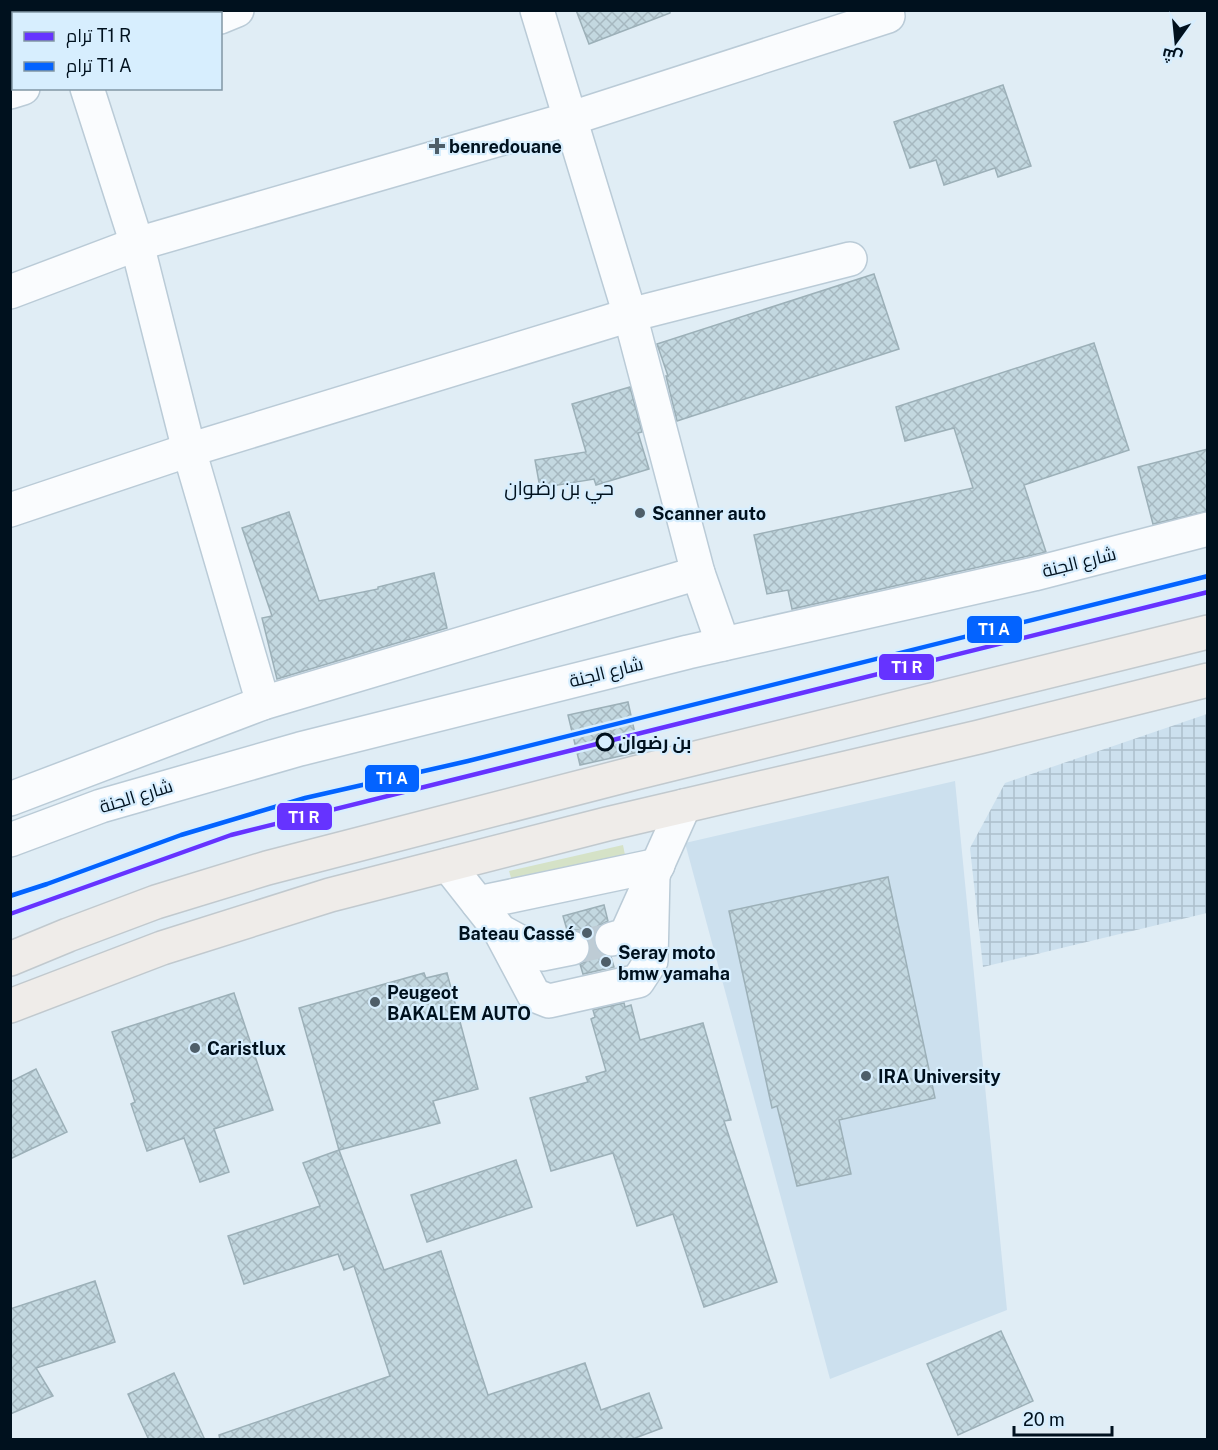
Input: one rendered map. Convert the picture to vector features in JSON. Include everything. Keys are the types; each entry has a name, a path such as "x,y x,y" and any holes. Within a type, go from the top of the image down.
{"main road":[{"path":"10,959 68,934 156,902 267,868 623,776 1208,632"},
{"path":"10,1006 162,948 330,895 607,824 979,737 1208,680"}],"street":[{"path":"222,16 237,10"},
{"path":"537,10 630,315 698,573 723,644"},
{"path":"10,292 137,244 569,119 888,16"},
{"path":"88,90 137,244 189,450 263,703"},
{"path":"10,510 189,450 630,315 850,259"},
{"name":"شارع الجنة","path":"10,840 100,806 300,749 723,644 1034,574 1208,529"},
{"path":"10,799 263,703 698,573"},
{"path":"612,939 626,935 684,806"},
{"path":"448,865 500,931 534,995 549,1001 638,981 651,961 656,870"},
{"path":"478,903 656,870"},
{"path":"500,931 542,954 572,948"}],"shaded area":[{"path":"1207,714 1207,913 983,967 970,848 1005,783"},
{"name":"IRA University","path":"955,781 1007,1310 830,1379 685,843"}],"green space":[{"path":"623,845 625,855 512,881 509,871"}],"building":[{"path":"576,10 670,10 670,13 589,44"},
{"path":"1003,85 1031,166 998,177 995,168 944,185 936,160 910,168 894,122"},
{"path":"874,274 899,349 677,421 666,376 668,376 657,344"},
{"path":"1094,343 1129,450 1024,485 1046,552 792,609 788,590 767,594 754,535 973,488 954,428 905,441 896,407"},
{"path":"630,387 642,432 638,433 649,469 596,485 594,479 540,488 535,460 586,452 572,404"},
{"path":"1208,449 1208,511 1153,524 1138,467"},
{"path":"289,512 319,601 378,589 378,587 434,573 447,628 277,679 262,618 272,616 242,528"},
{"path":"628,702 639,752 580,765 568,715"},
{"path":"888,877 935,1098 839,1120 851,1174 797,1186 777,1106 772,1108 729,911"},
{"path":"604,905 608,921 598,926 594,935 594,944 599,953 611,957 614,967 583,974 580,964 585,962 590,955 590,944 579,930 567,930 563,916"},
{"path":"424,973 426,978 447,973 478,1089 433,1101 440,1123 339,1150 299,1008"},
{"path":"234,993 273,1110 214,1129 229,1172 200,1182 184,1138 147,1151 131,1104 135,1102 112,1032"},
{"path":"624,1003 625,1007 631,1005 640,1040 703,1023 731,1120 724,1121 777,1282 704,1307 673,1214 637,1226 613,1153 551,1171 530,1098 588,1082 586,1077 606,1071 591,1019 595,1017 593,1010"},
{"path":"36,1069 67,1132 10,1159 10,1082"},
{"path":"339,1150 384,1270 441,1251 488,1395 585,1363 601,1410 649,1393 662,1428 630,1440 220,1440 219,1435 390,1376 354,1266 344,1270 338,1254 244,1284 228,1236 320,1206 303,1163"},
{"path":"516,1160 532,1207 427,1242 411,1195"},
{"path":"95,1281 115,1342 36,1368 53,1396 10,1414 10,1309"},
{"path":"1001,1331 1033,1401 958,1435 927,1364"},
{"path":"174,1373 205,1440 149,1440 128,1394"}],"tunnel":[{"path":"572,948 612,939"}],"transit line":[{"path":"10,896 181,835 305,798 468,761 1208,576"},
{"path":"10,914 231,835 1208,592"}],"place":[{"name":"benredouane","path":"437,146"},
{"name":"Scanner auto","path":"640,513"},
{"name":"بن رضوان","path":"605,742"},
{"name":"Bateau Cassé","path":"587,933"},
{"name":"Seray moto bmw yamaha","path":"606,962"},
{"name":"Peugeot BAKALEM AUTO","path":"375,1002"},
{"name":"Caristlux","path":"195,1048"},
{"name":"IRA University","path":"866,1076"}],"district":[{"name":"حي بن رضوان","path":"559,488"}]}
